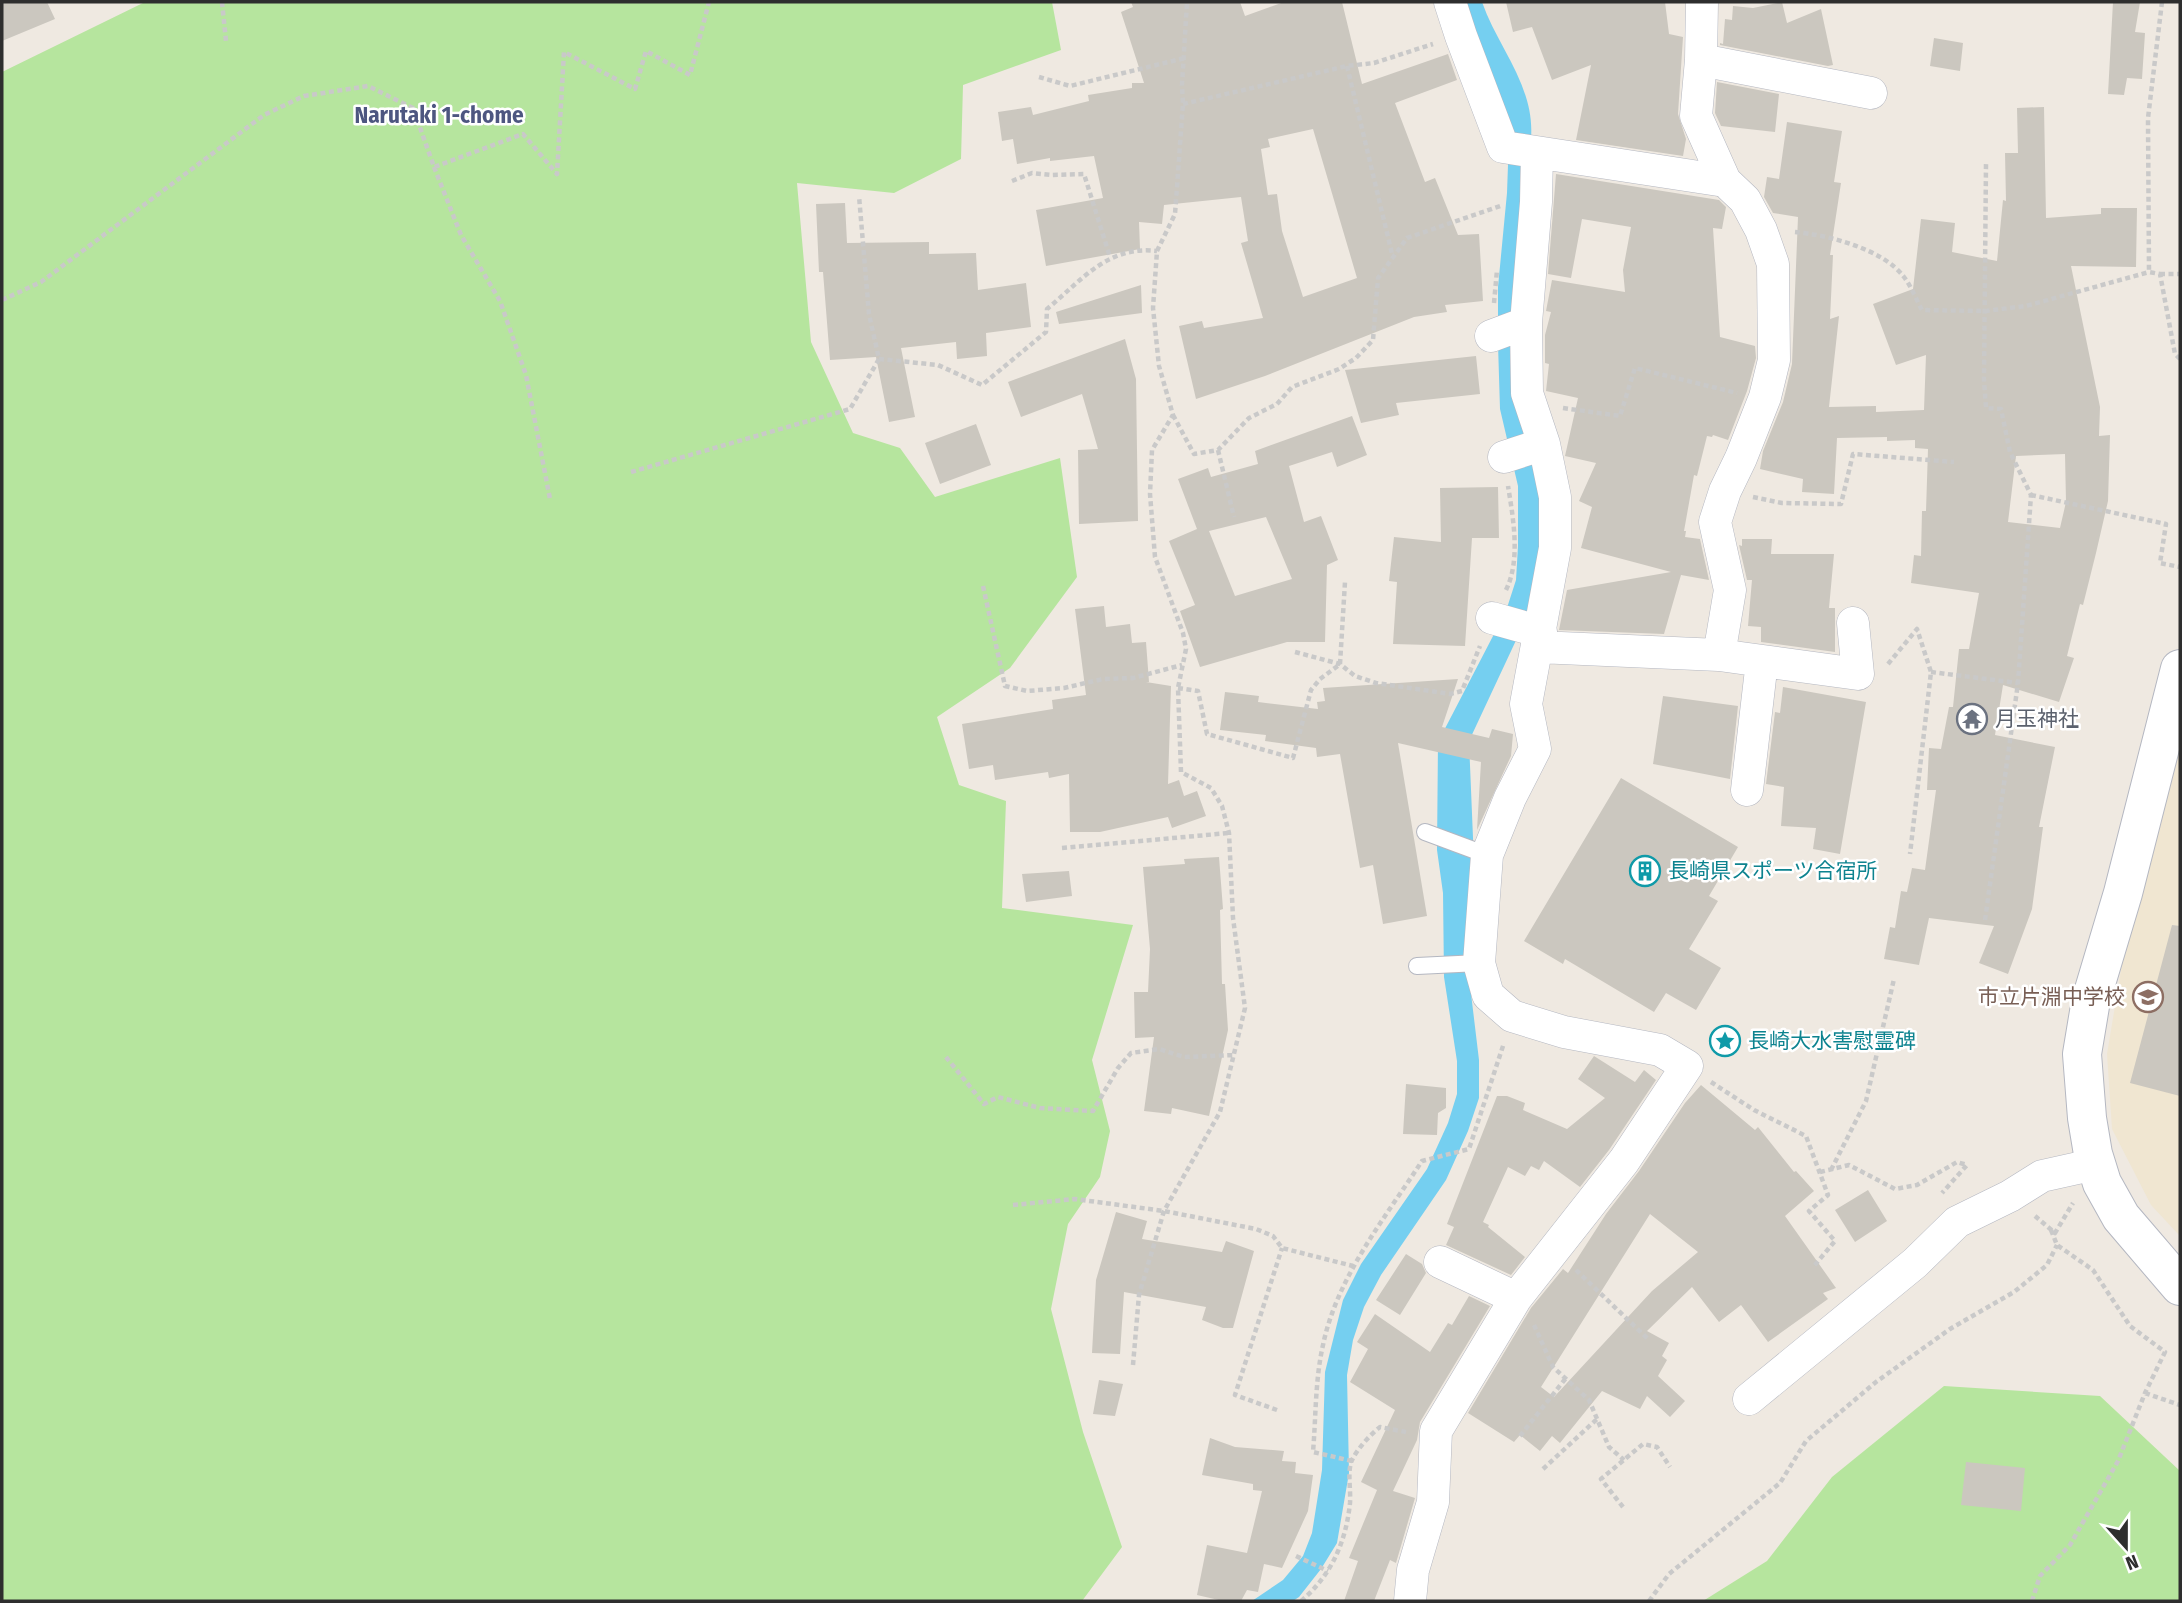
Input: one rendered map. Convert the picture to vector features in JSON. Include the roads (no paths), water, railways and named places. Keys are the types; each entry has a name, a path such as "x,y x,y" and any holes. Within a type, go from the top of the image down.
{"street":[{"path":"1450,2 1503,147 1725,181"},
{"path":"1702,2 1702,60 1696,116 1725,181 1745,200 1761,230 1773,264 1774,360 1765,397 1725,491 1715,522 1730,590 1720,655"},
{"path":"1702,60 1871,93"},
{"path":"1410,1601 1413,1570 1433,1502 1436,1431 1516,1298 1624,1161 1687,1066 1660,1050 1564,1032 1513,1016 1488,995 1479,963 1487,855 1510,798 1535,749 1526,704 1523,631 1555,548 1555,497 1544,444 1527,393 1526,323 1536,202 1537,153"},
{"path":"1491,335 1526,323"},
{"path":"1504,457 1544,444"},
{"path":"1523,631 1858,674 1853,623"},
{"path":"1747,790 1762,661"},
{"path":"2180,669 2123,893 2091,1000 2082,1054 2087,1118 2102,1183 2121,1217 2180,1286"},
{"path":"1749,1399 1915,1263 1957,1222 2010,1196 2042,1176 2096,1164"},
{"path":"1440,1262 1516,1298"}],"lane":[{"path":"1425,832 1487,855"},
{"path":"1417,966 1479,963"}],"water":[{"path":"1459,2 1482,2 1521,84 1531,119 1541,547 1526,619 1469,741 1474,862 1469,977 1479,1060 1479,1098 1468,1131 1446,1180 1381,1275 1364,1307 1353,1340 1347,1375 1349,1473 1337,1543 1299,1597 1293,1601 1252,1601 1283,1580 1303,1556 1312,1533 1322,1470 1325,1372 1343,1300 1361,1264 1427,1169 1448,1123 1457,1094 1457,1061 1444,977 1443,893 1437,850 1438,742 1506,611 1516,580 1518,546 1518,486 1500,409 1498,344 1498,287 1507,193 1509,137"}],"place":[{"name":"月玉神社","path":"1972,719"},
{"name":"長崎県スポーツ合宿所","path":"1645,871"},
{"name":"市立片淵中学校","path":"2148,997"},
{"name":"長崎大水害慰霊碑","path":"1725,1041"}],"district":[{"name":"Narutaki 1-chome","path":"439,115"}]}
